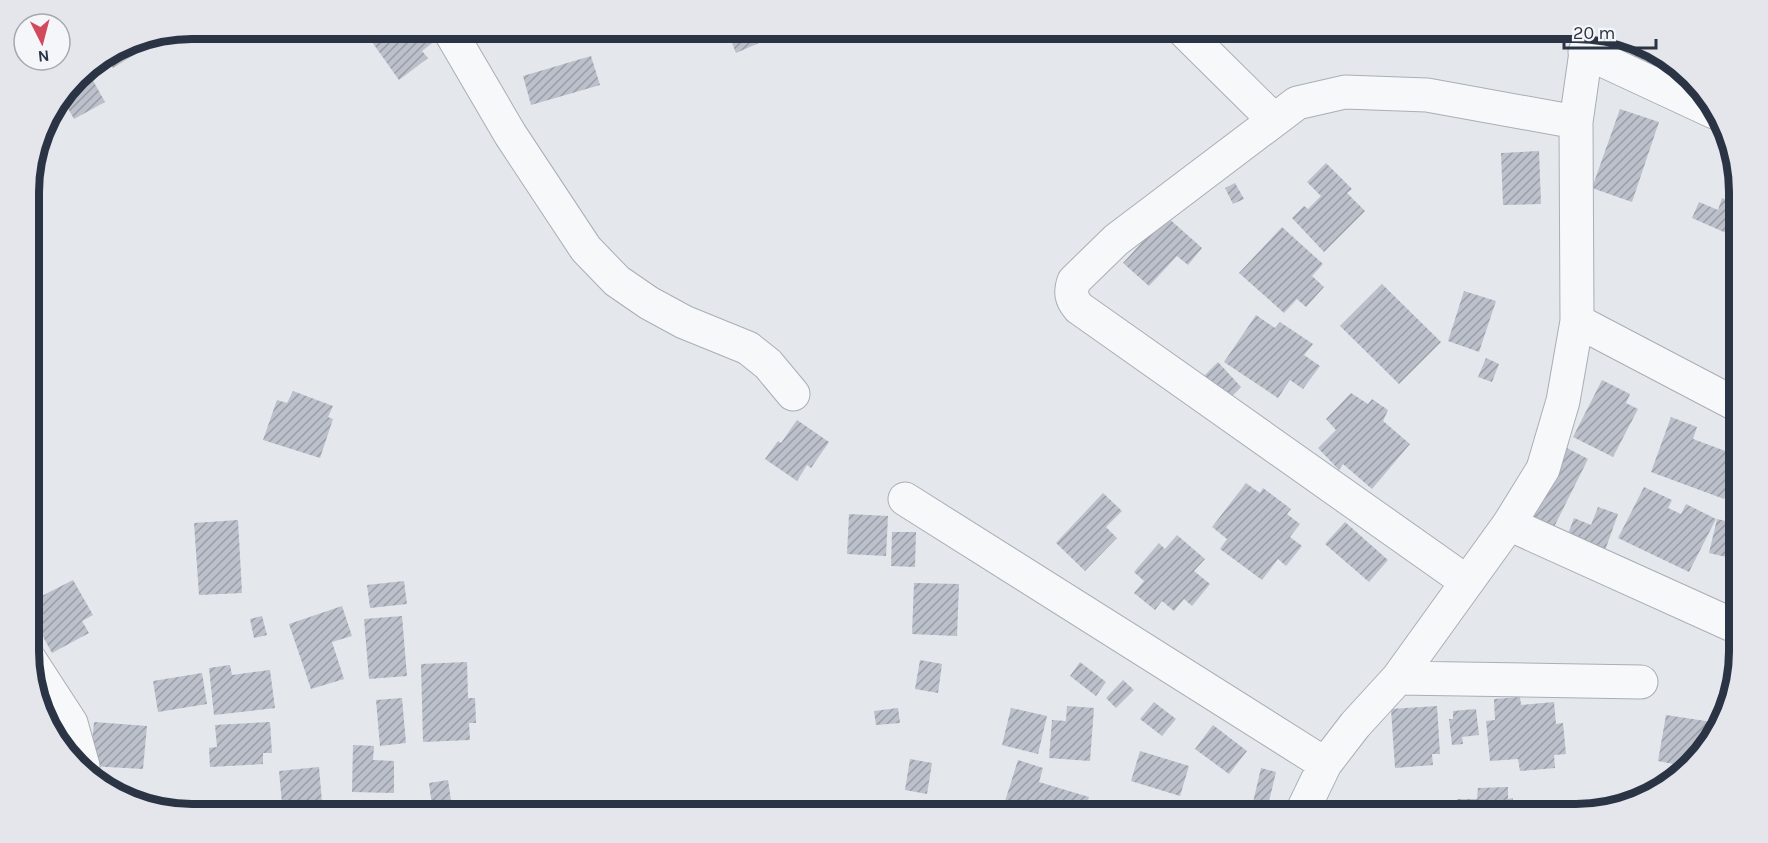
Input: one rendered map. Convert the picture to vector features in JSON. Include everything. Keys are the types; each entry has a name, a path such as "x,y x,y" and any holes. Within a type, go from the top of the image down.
{"street":[{"path":"454,39 510,134 586,249 616,281 649,303 684,322 748,348 768,364 793,394"},
{"path":"1192,39 1274,120"},
{"path":"1306,804 1324,764 1355,725 1398,678 1509,524 1543,469 1563,401 1577,321 1576,122 1587,42 1701,105"},
{"path":"1467,582 1079,308 1072,297 1074,281 1116,240 1297,103 1345,92 1427,95 1576,122"},
{"path":"1577,321 1729,401"},
{"path":"905,499 1324,764"},
{"path":"1509,524 1729,623"},
{"path":"41,677 71,723 80,754"},
{"path":"1398,678 1641,682"}],"building":[{"path":"370,39 435,39 422,51 428,58 399,80"},
{"path":"730,39 768,39 736,53"},
{"path":"151,44 113,68 110,63 115,59"},
{"path":"1632,50 1635,51 1652,59 1676,77 1629,57"},
{"path":"591,56 600,85 531,105 523,76"},
{"path":"91,78 105,102 74,119 66,105"},
{"path":"1620,109 1659,122 1632,202 1592,188"},
{"path":"1539,151 1541,204 1503,205 1501,153"},
{"path":"1326,163 1352,189 1347,193 1365,211 1324,252 1292,218 1304,206 1308,209 1321,196 1307,182"},
{"path":"1235,183 1244,199 1233,204 1225,188"},
{"path":"1722,198 1729,201 1729,234 1692,218 1699,202 1718,210"},
{"path":"1166,216 1202,248 1188,265 1177,256 1149,286 1123,263"},
{"path":"1282,227 1323,264 1312,276 1324,287 1306,307 1297,299 1284,313 1239,273"},
{"path":"1382,284 1441,342 1399,384 1340,326"},
{"path":"1464,291 1496,301 1479,352 1448,341"},
{"path":"1256,315 1275,328 1280,322 1313,344 1304,355 1320,366 1303,389 1290,380 1278,398 1224,362"},
{"path":"1486,358 1499,364 1492,382 1478,377"},
{"path":"1218,362 1241,387 1224,404 1200,380"},
{"path":"1602,380 1630,394 1626,403 1638,409 1613,457 1573,437"},
{"path":"293,391 333,406 328,417 333,419 320,458 263,440 277,400 287,403"},
{"path":"1351,393 1368,404 1372,399 1388,410 1383,421 1410,444 1372,489 1343,464 1339,470 1318,448 1336,430 1326,419"},
{"path":"1671,417 1697,427 1693,439 1729,452 1729,485 1724,499 1651,472"},
{"path":"797,420 829,442 811,468 807,465 797,481 765,459 778,441 781,443"},
{"path":"1567,448 1588,459 1553,529 1532,518"},
{"path":"1246,483 1260,493 1263,488 1291,509 1287,514 1300,524 1290,537 1302,546 1286,566 1278,559 1262,580 1220,549 1227,539 1212,527"},
{"path":"1644,487 1672,500 1668,508 1681,514 1686,504 1716,519 1689,572 1618,538"},
{"path":"1103,493 1122,511 1106,527 1117,538 1085,571 1056,543"},
{"path":"1598,507 1618,514 1603,556 1565,542 1574,518 1591,525"},
{"path":"849,514 888,516 886,556 847,554"},
{"path":"1717,519 1729,522 1729,558 1709,553"},
{"path":"238,520 242,593 199,595 194,523"},
{"path":"1345,522 1388,560 1369,582 1325,544"},
{"path":"892,532 916,532 915,567 891,566"},
{"path":"1177,535 1205,559 1194,571 1210,584 1192,606 1184,599 1174,611 1162,601 1155,610 1134,593 1144,581 1134,572 1159,543 1165,549"},
{"path":"73,580 93,615 82,621 89,633 52,653 39,629 39,597"},
{"path":"404,581 407,604 370,608 367,585"},
{"path":"914,583 959,584 957,636 912,634"},
{"path":"342,606 352,636 332,642 344,679 311,689 289,624"},
{"path":"262,616 267,635 254,638 250,619"},
{"path":"402,616 407,676 369,679 364,619"},
{"path":"920,660 942,664 938,693 915,689"},
{"path":"467,662 468,698 475,698 476,723 469,723 470,740 423,742 421,664"},
{"path":"1080,662 1106,682 1096,696 1070,676"},
{"path":"230,665 232,675 270,670 275,708 214,715 209,668"},
{"path":"202,673 207,704 158,712 153,681"},
{"path":"1123,680 1134,690 1116,708 1106,698"},
{"path":"1520,697 1521,705 1554,702 1556,724 1563,723 1566,754 1554,755 1555,768 1520,771 1518,759 1490,761 1486,721 1495,720 1494,699"},
{"path":"402,698 406,743 380,746 376,700"},
{"path":"1154,702 1176,719 1162,736 1140,719"},
{"path":"1067,706 1094,708 1090,761 1049,758 1052,720 1066,721"},
{"path":"1437,706 1440,754 1432,754 1433,765 1395,768 1391,709"},
{"path":"898,708 900,723 876,725 874,711"},
{"path":"1011,708 1047,716 1038,754 1002,745"},
{"path":"1476,709 1479,735 1462,737 1463,744 1452,745 1449,719 1453,719 1453,711"},
{"path":"1666,715 1711,722 1691,752 1678,765 1658,761"},
{"path":"94,722 147,726 143,769 90,764"},
{"path":"270,722 272,753 263,753 263,764 210,767 209,748 217,747 215,725"},
{"path":"1213,725 1247,751 1229,774 1195,749"},
{"path":"353,745 374,746 373,760 394,761 394,793 352,792"},
{"path":"1140,751 1189,766 1180,796 1131,781"},
{"path":"910,759 932,763 927,794 905,790"},
{"path":"1018,760 1043,768 1039,782 1089,797 1087,804 1004,804"},
{"path":"319,767 322,804 282,804 279,771"},
{"path":"1261,768 1276,772 1268,804 1253,804"},
{"path":"448,780 452,804 432,804 429,783"},
{"path":"1508,787 1508,799 1513,798 1513,804 1457,804 1457,799 1477,799 1478,788"}]}
